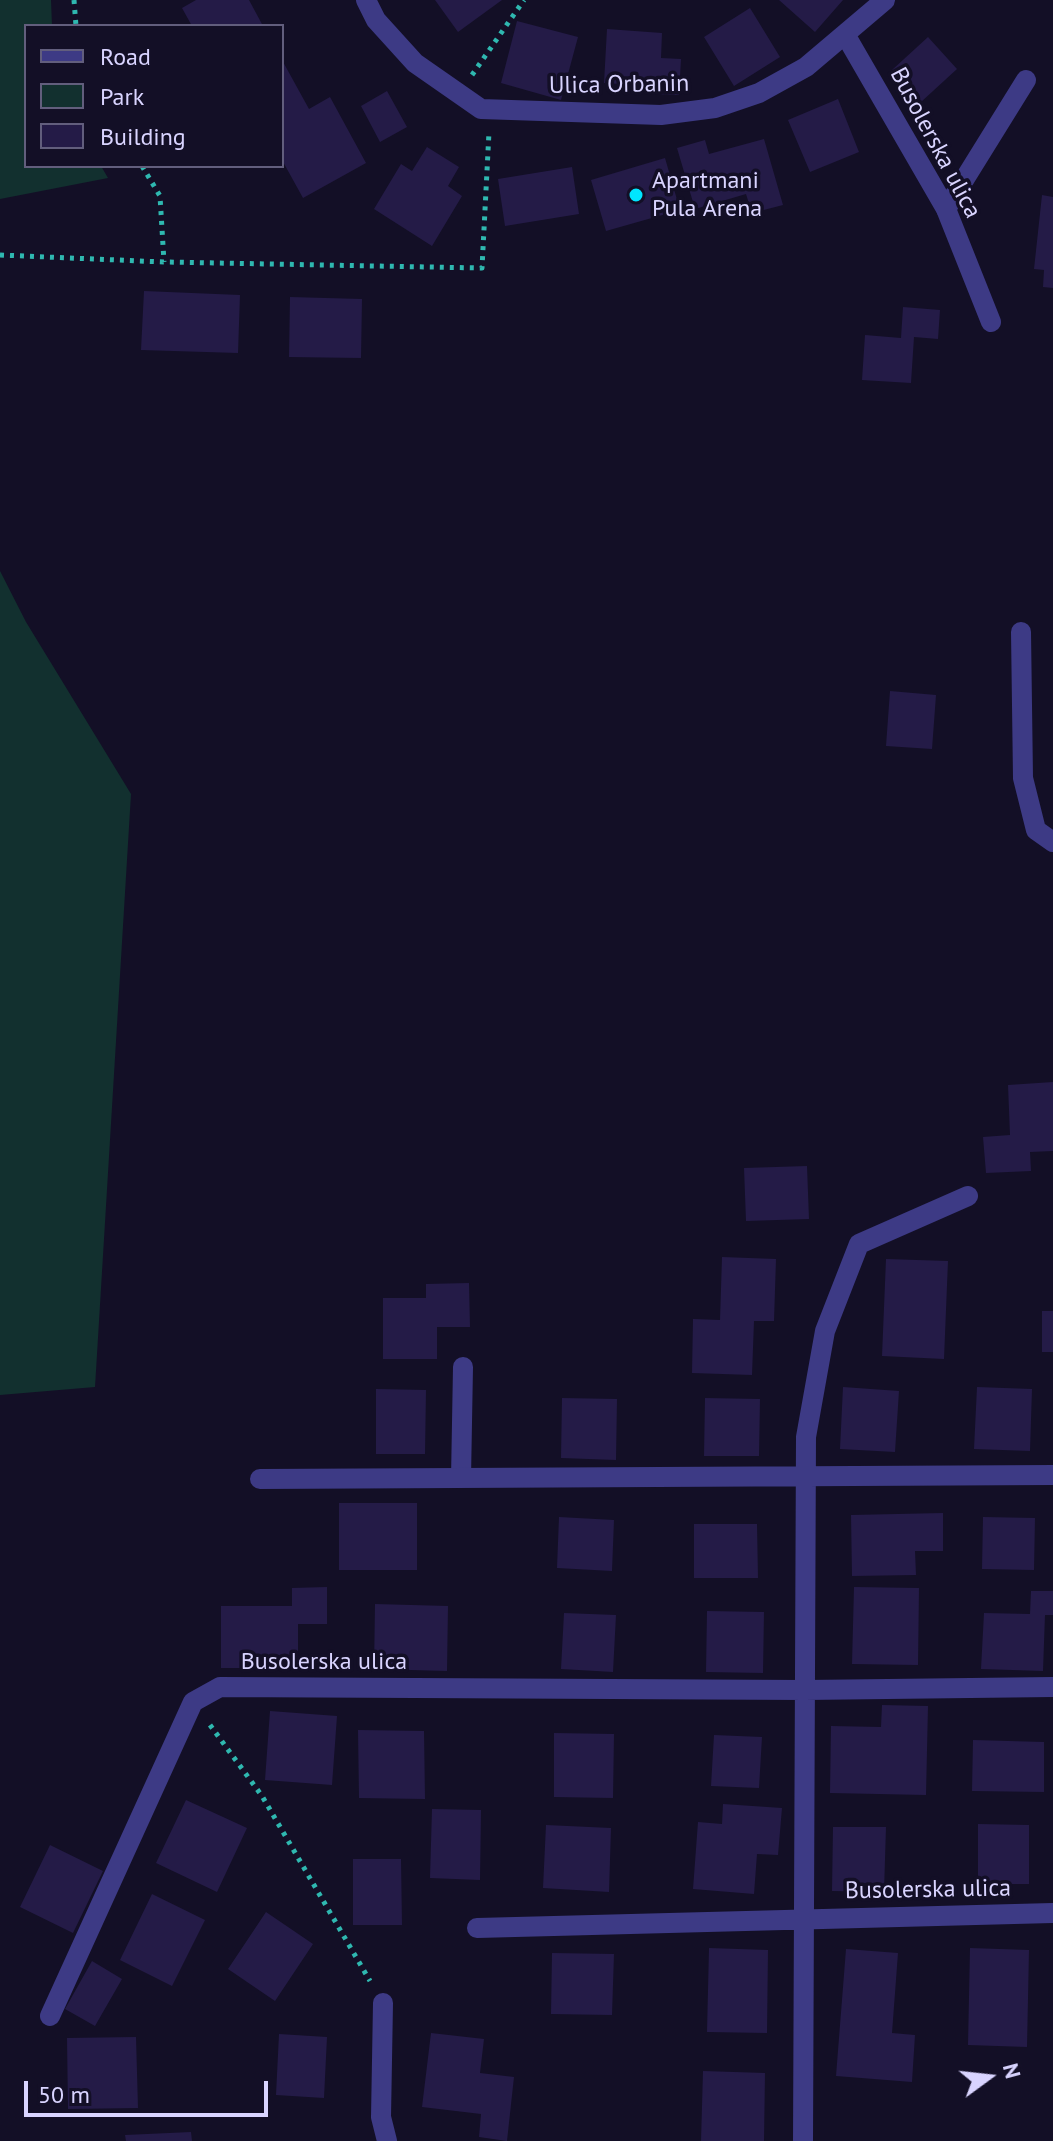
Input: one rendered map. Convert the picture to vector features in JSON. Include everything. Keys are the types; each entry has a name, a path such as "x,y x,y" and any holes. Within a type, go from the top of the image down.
{"street":[{"name":"Ulica Orbanin","path":"366,0 376,20 415,63 458,96 490,111 661,115 715,108 759,93 806,67 885,0"},
{"name":"Busolerska ulica","path":"846,36 946,209 991,322"},
{"path":"946,209 1026,80"},
{"path":"1021,632 1023,778 1036,830 1053,842"},
{"path":"803,2141 806,1437 825,1331 859,1244 968,1196"},
{"path":"461,1478 463,1367"},
{"path":"260,1479 1053,1475"},
{"name":"Busolerska ulica","path":"193,1702 220,1687 805,1690 1053,1687"},
{"path":"50,2016 193,1702"},
{"name":"Busolerska ulica","path":"477,1928 1053,1913"},
{"path":"383,2003 381,2117 387,2141"}],"path":[{"path":"74,0 76,24"},
{"path":"458,96 524,0"},
{"path":"0,255 164,262 482,268 490,111"},
{"path":"143,168 160,196 164,262"},
{"path":"193,1702 262,1796 383,2003"}],"green space":[{"path":"0,0 51,0 52,24 24,24 24,168 102,168 108,178 0,199"},
{"path":"0,571 26,622 131,794 95,1387 0,1395"}],"building":[{"path":"196,0 249,0 262,24 191,24 182,8"},
{"path":"435,0 502,0 458,32"},
{"path":"779,0 843,0 815,32"},
{"path":"750,8 780,57 734,86 704,37"},
{"path":"517,21 578,37 561,100 501,83"},
{"path":"607,29 662,33 661,58 681,59 679,95 654,94 654,86 604,83"},
{"path":"928,37 957,69 921,102 892,70"},
{"path":"284,64 309,109 330,97 366,163 303,198 284,164"},
{"path":"387,91 407,127 380,142 361,106"},
{"path":"838,99 859,152 810,172 788,120"},
{"path":"764,139 783,205 752,213 746,194 695,209 677,148 705,140 709,154"},
{"path":"427,147 459,167 448,186 462,196 432,246 374,209 401,164 412,171"},
{"name":"Apartmani Pula Arena","path":"665,158 680,210 606,231 591,180"},
{"path":"572,167 579,214 505,226 498,179"},
{"path":"1042,195 1053,197 1053,288 1043,287 1044,270 1034,269"},
{"path":"144,291 240,295 238,353 141,350"},
{"path":"290,297 362,299 361,358 289,357"},
{"path":"903,307 940,310 938,339 914,337 911,383 862,380 865,335 901,338"},
{"path":"890,691 936,695 932,749 886,746"},
{"path":"1053,1082 1053,1151 1030,1152 1031,1171 986,1173 983,1137 1010,1135 1008,1085"},
{"path":"807,1166 809,1219 746,1221 744,1168"},
{"path":"722,1257 776,1259 774,1321 754,1321 752,1375 692,1373 693,1319 720,1320"},
{"path":"886,1259 948,1261 944,1359 882,1356"},
{"path":"469,1283 470,1327 437,1327 437,1359 383,1359 383,1298 426,1298 426,1284"},
{"path":"1042,1311 1053,1311 1053,1352 1042,1352"},
{"path":"843,1387 899,1391 895,1452 840,1449"},
{"path":"977,1387 1032,1389 1030,1451 974,1449"},
{"path":"376,1389 426,1390 425,1454 376,1454"},
{"path":"562,1398 617,1399 616,1460 561,1458"},
{"path":"705,1398 760,1399 759,1456 704,1456"},
{"path":"339,1503 417,1503 417,1570 339,1570"},
{"path":"943,1513 943,1551 915,1551 916,1575 852,1576 851,1515"},
{"path":"559,1517 614,1520 612,1571 557,1568"},
{"path":"983,1517 1035,1518 1034,1570 982,1569"},
{"path":"694,1524 757,1524 758,1578 694,1578"},
{"path":"327,1587 327,1624 298,1624 298,1668 221,1668 221,1606 292,1606 292,1588"},
{"path":"854,1587 919,1588 918,1665 852,1664"},
{"path":"1031,1591 1053,1591 1053,1615 1045,1615 1043,1671 981,1669 984,1613 1030,1614"},
{"path":"375,1604 448,1606 447,1671 374,1669"},
{"path":"707,1611 764,1612 763,1673 706,1672"},
{"path":"564,1613 616,1615 613,1672 561,1669"},
{"path":"882,1705 928,1706 926,1795 830,1793 831,1726 881,1727"},
{"path":"270,1711 337,1716 332,1785 265,1780"},
{"path":"358,1730 424,1731 425,1799 359,1798"},
{"path":"554,1733 614,1734 613,1798 554,1797"},
{"path":"714,1735 762,1737 759,1788 711,1786"},
{"path":"973,1740 1044,1742 1044,1792 972,1791"},
{"path":"186,1800 247,1828 217,1892 156,1863"},
{"path":"723,1804 782,1808 778,1855 757,1854 754,1894 693,1889 698,1822 722,1824"},
{"path":"432,1809 481,1810 480,1880 430,1878"},
{"path":"978,1824 1029,1825 1029,1884 978,1884"},
{"path":"546,1825 611,1828 609,1892 543,1888"},
{"path":"833,1827 886,1827 884,1892 832,1891"},
{"path":"50,1845 103,1871 73,1933 20,1907"},
{"path":"353,1859 401,1859 402,1925 353,1925"},
{"path":"152,1894 205,1920 172,1986 120,1960"},
{"path":"266,1912 313,1944 275,2001 228,1969"},
{"path":"709,1948 768,1950 767,2033 707,2032"},
{"path":"970,1948 1029,1950 1027,2047 968,2045"},
{"path":"846,1949 898,1953 892,2033 915,2035 912,2082 836,2076"},
{"path":"552,1953 614,1954 612,2015 551,2014"},
{"path":"92,1961 122,1979 95,2026 65,2009"},
{"path":"431,2033 484,2039 480,2073 514,2077 507,2141 479,2137 481,2114 422,2107"},
{"path":"279,2034 327,2037 324,2098 276,2095"},
{"path":"136,2037 138,2108 68,2109 67,2038"},
{"path":"703,2071 765,2073 764,2141 701,2141"},
{"path":"191,2132 192,2141 126,2141 125,2135"}],"place":[{"name":"Apartmani Pula Arena","path":"636,195"}]}
